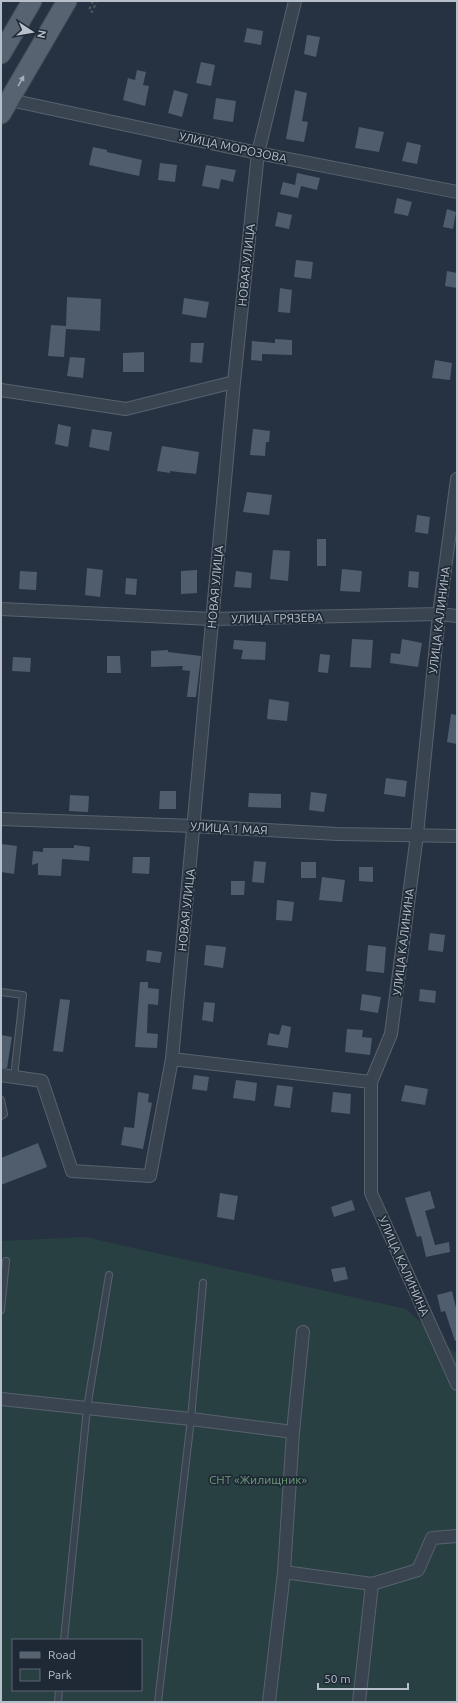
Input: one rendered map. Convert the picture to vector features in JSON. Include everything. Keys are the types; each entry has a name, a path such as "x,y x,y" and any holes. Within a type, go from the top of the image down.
{"main road":[{"path":"1,54 32,1"},
{"path":"5,107 67,1"}],"street":[{"name":"НОВАЯ УЛИЦА","path":"14,1077 42,1081 72,1170 150,1176 172,1059 234,382 258,152 295,1"},
{"name":"УЛИЦА МОРОЗОВА","path":"5,107 258,152 457,192"},
{"path":"1,390 126,409 234,382"},
{"name":"УЛИЦА КАЛИНИНА","path":"457,479 439,614 417,835 391,1034 372,1082 371,1193 457,1384"},
{"name":"УЛИЦА ГРЯЗЕВА","path":"1,609 212,619 439,614 457,616"},
{"name":"УЛИЦА 1 МАЯ","path":"1,819 194,826 337,834 457,836"},
{"path":"172,1059 372,1082"},
{"path":"1,1075 14,1077"},
{"path":"270,1702 284,1572 303,1332"},
{"path":"1,1399 191,1419 294,1432"},
{"path":"284,1572 372,1584 418,1570 432,1538 457,1536"},
{"path":"359,1702 372,1584"}],"lane":[{"path":"1,992 23,995 14,1077"},
{"path":"1,1100 4,1114 1,1116"},
{"path":"1,1310 6,1261"},
{"path":"64,1639 87,1408 109,1275"},
{"path":"158,1702 191,1419 203,1283"},
{"path":"58,1702 60,1691"}],"path":[{"path":"93,1 89,10 92,12 97,1"}],"green space":[{"name":"СНТ «Жилищник»","path":"85,1237 406,1309 454,1352 457,1352 457,1702 1,1702 1,1241"}],"building":[{"path":"247,28 263,31 261,45 244,42"},
{"path":"307,35 320,37 316,57 304,54"},
{"path":"201,62 215,65 211,86 196,83"},
{"path":"137,70 146,72 143,85 149,86 145,106 123,100 128,78 135,80"},
{"path":"174,90 188,94 182,117 168,113"},
{"path":"295,90 307,93 302,121 308,122 304,142 286,139"},
{"path":"216,98 236,101 233,122 213,119"},
{"path":"359,127 384,132 379,152 355,148"},
{"path":"407,142 421,145 417,164 402,161"},
{"path":"93,147 107,150 107,152 142,160 139,176 89,165"},
{"path":"160,163 177,165 175,182 158,180"},
{"path":"206,165 236,170 233,182 221,179 219,189 202,186"},
{"path":"297,173 320,178 317,190 301,186 298,198 280,194 283,182 295,185"},
{"path":"397,198 412,202 408,216 394,213"},
{"path":"447,209 456,212 453,229 443,227"},
{"path":"278,212 292,215 289,229 275,226"},
{"path":"296,260 313,262 311,279 294,277"},
{"path":"447,271 457,273 457,288 445,286"},
{"path":"280,288 292,290 290,313 278,312"},
{"path":"67,297 101,299 100,331 66,329 64,357 48,356 51,325 66,326"},
{"path":"184,298 209,302 206,318 182,314"},
{"path":"275,339 292,340 292,355 262,354 262,361 251,360 252,341 275,343"},
{"path":"191,343 204,343 202,363 190,362"},
{"path":"144,352 144,372 123,372 123,353"},
{"path":"70,357 85,358 83,378 67,376"},
{"path":"435,360 452,363 450,380 432,378"},
{"path":"58,424 71,427 68,447 55,444"},
{"path":"92,429 112,432 109,451 89,447"},
{"path":"253,429 270,431 269,442 266,442 265,456 250,455"},
{"path":"162,446 199,452 196,474 157,471"},
{"path":"247,492 272,495 269,515 243,512"},
{"path":"417,515 430,517 428,534 415,532"},
{"path":"317,539 326,539 326,566 317,566"},
{"path":"273,550 290,551 288,581 270,579"},
{"path":"87,568 103,570 100,597 85,595"},
{"path":"342,569 362,571 360,592 340,591"},
{"path":"197,570 197,593 181,594 181,571"},
{"path":"20,571 37,572 36,590 19,589"},
{"path":"236,571 252,573 251,588 234,587"},
{"path":"409,571 419,572 418,588 408,587"},
{"path":"126,578 137,579 136,595 125,594"},
{"path":"352,639 373,640 371,668 350,667"},
{"path":"402,639 422,643 418,667 390,663 391,653 400,654"},
{"path":"234,640 266,642 265,660 241,659 243,650 233,649"},
{"path":"168,650 168,652 201,656 196,697 187,697 190,671 182,670 183,666 151,667 151,651"},
{"path":"320,654 330,655 328,673 318,672"},
{"path":"107,656 120,656 121,673 107,673"},
{"path":"13,657 31,658 30,672 12,671"},
{"path":"269,699 289,702 287,721 267,719"},
{"path":"451,714 457,715 457,744 447,742"},
{"path":"386,778 407,781 405,797 384,794"},
{"path":"160,791 176,791 176,809 159,809"},
{"path":"311,792 327,794 324,812 309,810"},
{"path":"249,793 281,794 281,808 248,807"},
{"path":"70,795 89,796 88,812 69,811"},
{"path":"1,844 17,846 14,874 1,872"},
{"path":"74,845 90,847 89,861 62,859 61,876 38,875 38,863 32,865 33,851 43,852 43,848 74,848"},
{"path":"133,857 150,857 149,874 132,873"},
{"path":"254,861 266,862 264,883 252,882"},
{"path":"301,862 316,862 316,878 301,878"},
{"path":"359,867 373,867 373,882 359,881"},
{"path":"322,877 345,880 342,902 319,900"},
{"path":"231,881 245,881 244,895 231,895"},
{"path":"277,900 294,902 292,921 276,920"},
{"path":"430,933 445,935 443,952 428,950"},
{"path":"206,945 226,947 223,968 204,965"},
{"path":"368,945 386,947 384,973 366,971"},
{"path":"147,950 162,952 160,963 146,961"},
{"path":"140,982 148,982 148,988 159,989 158,1005 148,1004 147,1033 158,1034 157,1048 135,1047"},
{"path":"420,989 436,991 435,1003 419,1001"},
{"path":"362,994 381,997 378,1013 360,1010"},
{"path":"60,999 70,1000 63,1052 53,1051"},
{"path":"204,1002 215,1003 213,1022 202,1020"},
{"path":"282,1025 291,1027 288,1048 267,1045 269,1033 279,1035"},
{"path":"347,1029 363,1030 362,1037 372,1038 370,1055 345,1052"},
{"path":"1,1035 12,1037 7,1068 1,1068"},
{"path":"194,1075 209,1077 207,1091 192,1089"},
{"path":"236,1080 257,1083 255,1101 233,1098"},
{"path":"277,1085 293,1087 290,1108 274,1106"},
{"path":"405,1085 428,1089 425,1105 401,1101"},
{"path":"138,1092 149,1094 148,1102 152,1103 143,1149 121,1145 124,1127 134,1128"},
{"path":"333,1092 351,1094 350,1114 331,1112"},
{"path":"38,1143 47,1167 1,1185 1,1158"},
{"path":"430,1191 435,1208 425,1211 435,1245 449,1242 450,1252 426,1257 421,1236 417,1237 405,1198"},
{"path":"220,1193 238,1196 234,1220 217,1217"},
{"path":"352,1200 355,1210 334,1217 331,1207"},
{"path":"345,1267 348,1279 334,1282 331,1269"},
{"path":"452,1291 457,1312 457,1340 455,1341 445,1311 441,1312 437,1295"}]}
